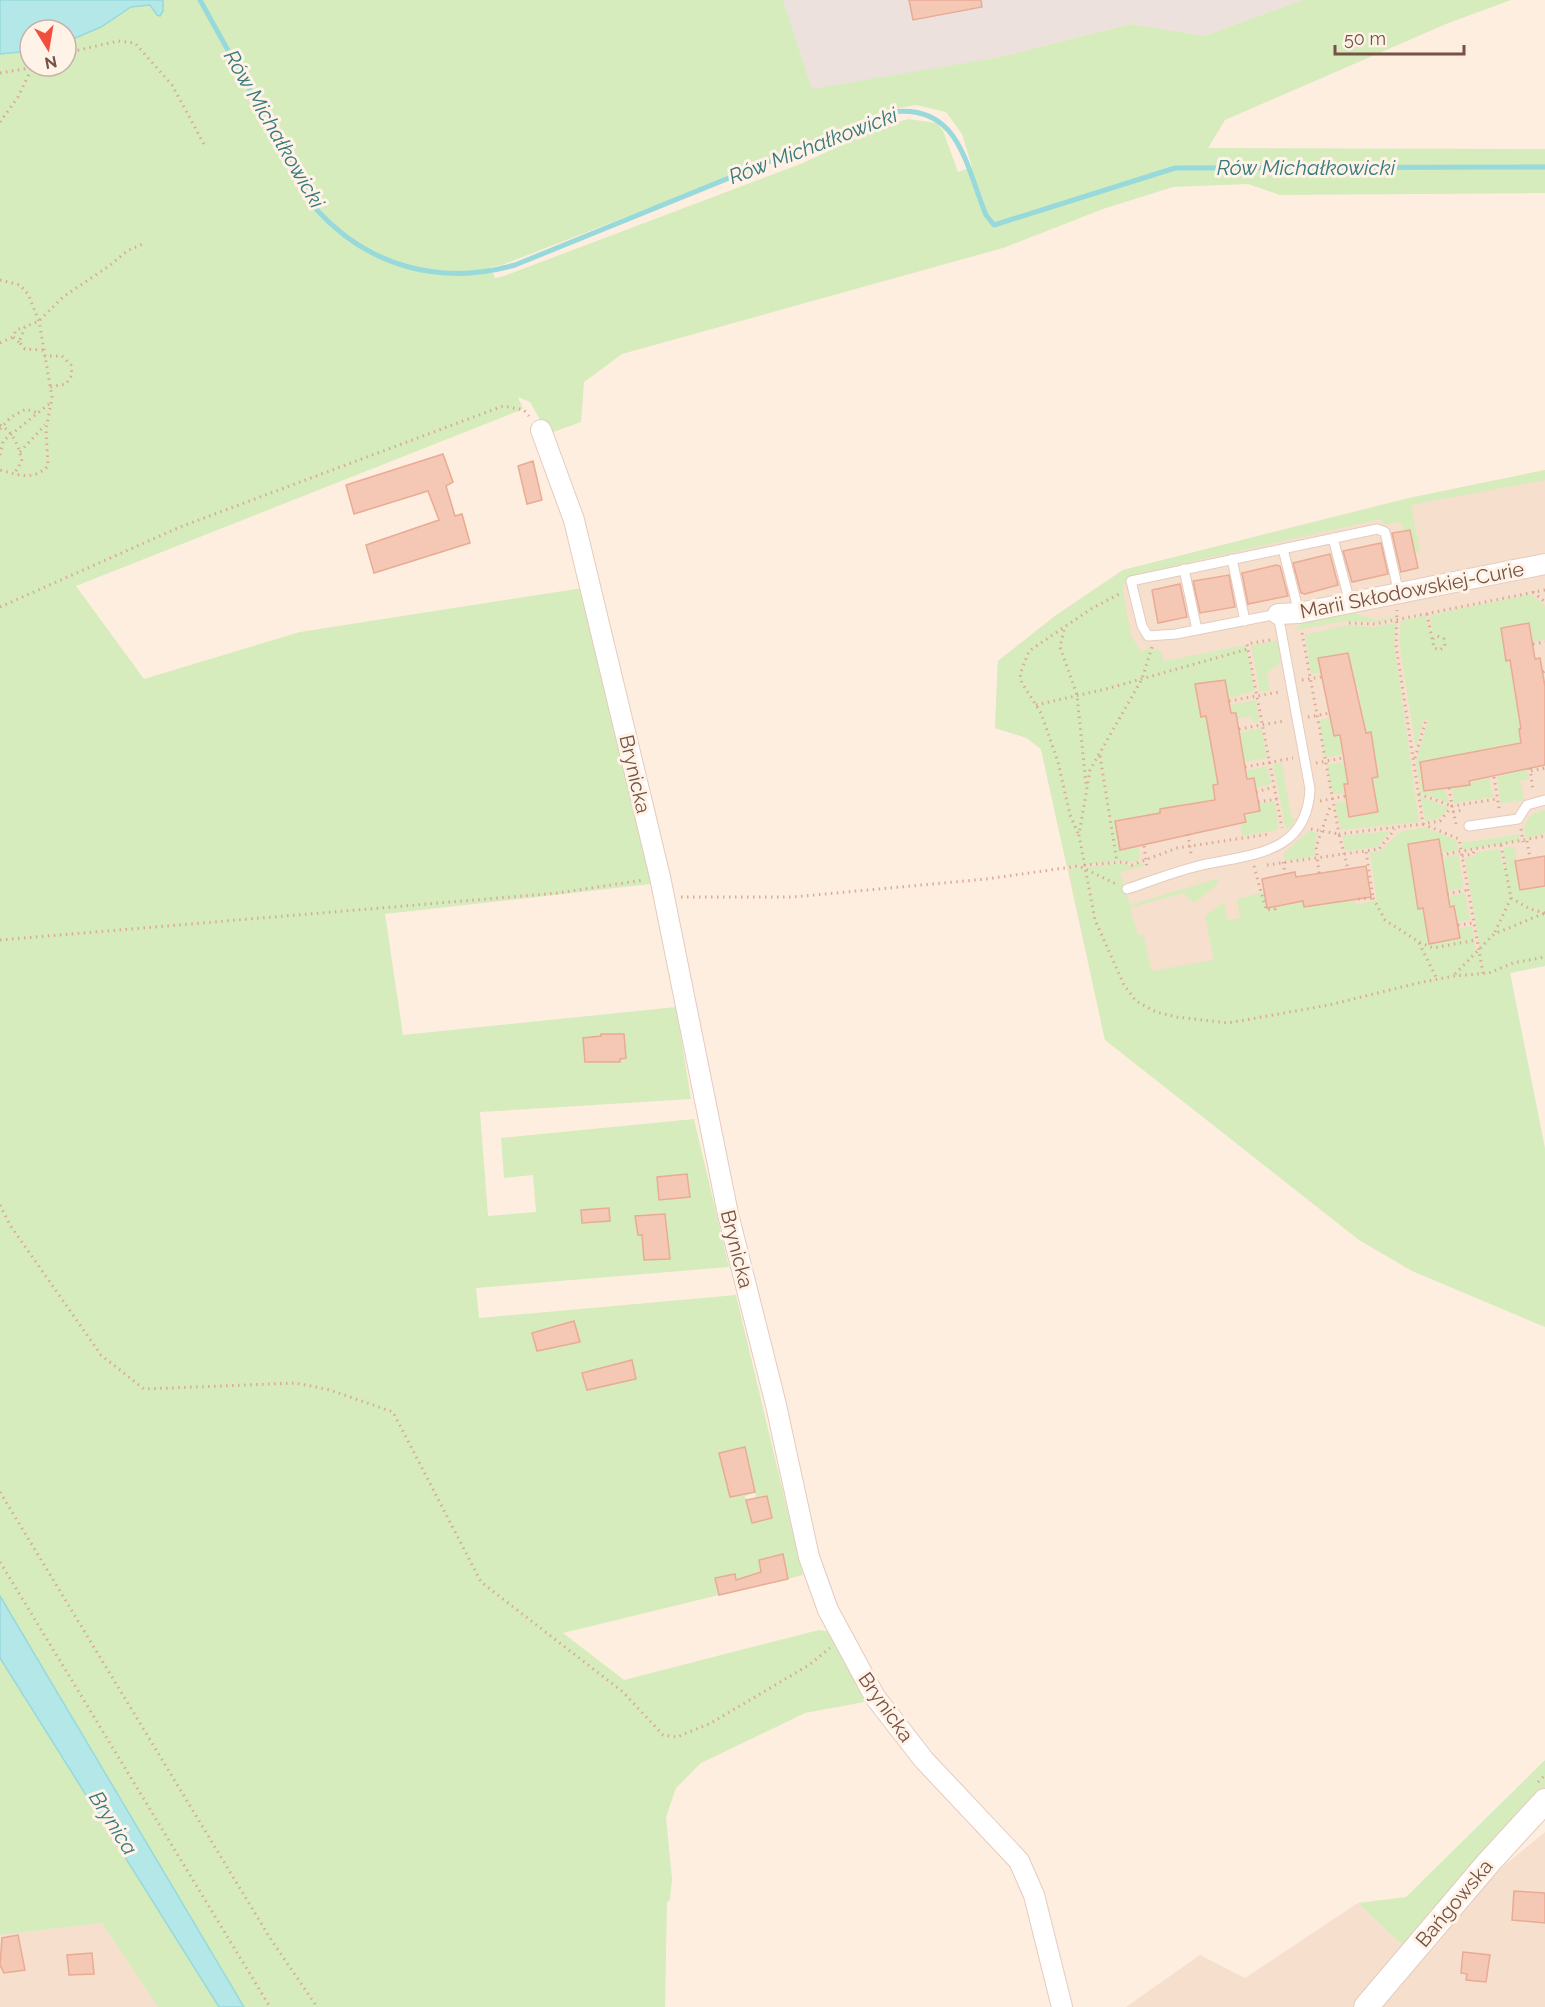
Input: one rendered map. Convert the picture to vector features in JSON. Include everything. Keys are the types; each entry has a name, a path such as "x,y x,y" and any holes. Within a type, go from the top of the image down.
{"street":[{"name":"Brynicka","path":"541,430 574,519 665,897 729,1214 776,1404 808,1557 828,1610 875,1697 924,1760 1019,1861 1034,1895 1062,2007"},
{"name":"Marii Skłodowskiej-Curie","path":"1278,614 1300,626 1350,603 1545,564"},
{"name":"Bańgowska","path":"1366,2007 1489,1862 1545,1801"}],"lane":[{"path":"1127,889 1194,867 1269,850 1286,841 1301,826 1309,807 1310,789 1278,614 1197,630 1148,636 1142,626 1131,581 1377,529 1385,532 1399,594"},
{"path":"1334,538 1350,603"},
{"path":"1283,549 1300,626"},
{"path":"1232,559 1245,621"},
{"path":"1184,569 1197,630"},
{"path":"1469,826 1518,819 1527,805 1545,800"}],"path":[{"path":"78,50 118,41 135,43 172,85 205,146"},
{"path":"0,73 18,70"},
{"path":"0,122 18,97 27,78"},
{"path":"0,343 13,337 16,330 39,321 63,297 89,277 109,266 127,250 145,243"},
{"path":"0,280 20,285 28,294 39,321 52,397 47,423 48,466 40,475 25,477 0,470"},
{"path":"20,342 25,327"},
{"path":"13,337 25,349 43,350"},
{"path":"44,356 63,356 70,365 72,375 66,384 49,387"},
{"path":"0,455 3,441 49,404"},
{"path":"0,607 180,527 503,406 524,410 541,430"},
{"path":"14,474 22,461 20,452 11,434 1,427 11,417 26,409 38,413"},
{"path":"20,452 47,423"},
{"path":"1079,835 1070,815 1058,762 1036,705 1022,683 1022,664 1029,651 1091,609 1131,586"},
{"path":"1347,623 1375,624 1399,620 1545,590"},
{"path":"1533,592 1545,602"},
{"path":"1427,614 1434,648 1440,650 1445,646 1444,639 1437,636 1433,639"},
{"path":"1399,620 1396,645 1425,824"},
{"path":"1313,630 1300,626 1330,800 1348,868"},
{"path":"1064,629 1060,647 1077,695 1084,742 1087,791"},
{"path":"1152,636 1152,649 1142,679 1090,771 1079,835 1082,867 1095,920 1124,985 1136,1001 1156,1012 1205,1022 1228,1023 1329,1005 1454,975 1483,973 1513,963 1545,957"},
{"path":"665,897 793,897 986,879 1117,862 1132,865 1146,858 1190,846 1283,832 1247,644 1284,637"},
{"path":"1533,644 1545,642"},
{"path":"1036,705 1142,679 1248,649"},
{"path":"1308,679 1321,677"},
{"path":"1229,701 1267,694"},
{"path":"1315,716 1330,713"},
{"path":"1414,759 1426,720"},
{"path":"1239,729 1272,723"},
{"path":"1100,754 1117,862"},
{"path":"1323,762 1344,759"},
{"path":"1245,767 1280,761"},
{"path":"1532,779 1531,769 1545,768"},
{"path":"1494,777 1501,822"},
{"path":"1256,792 1274,787"},
{"path":"1449,788 1483,973"},
{"path":"1419,794 1452,806 1497,799"},
{"path":"1330,800 1346,796"},
{"path":"1258,802 1277,799"},
{"path":"1319,873 1316,847 1330,800"},
{"path":"1310,828 1339,834 1395,829 1440,821 1452,806"},
{"path":"1453,812 1462,810"},
{"path":"1425,824 1459,839"},
{"path":"1245,867 1282,860 1379,849 1395,829"},
{"path":"1522,833 1530,858"},
{"path":"1188,834 1190,846"},
{"path":"1441,855 1462,854 1475,849 1545,836"},
{"path":"1454,975 1479,952 1494,934 1511,898 1501,845"},
{"path":"1144,846 1146,858"},
{"path":"1366,851 1373,898 1385,920 1419,942 1433,948 1476,940"},
{"path":"1282,860 1285,874"},
{"path":"1254,866 1266,910 1275,909 1275,906"},
{"path":"1082,867 1127,889"},
{"path":"0,940 535,896 660,877"},
{"path":"1447,894 1468,890"},
{"path":"1358,899 1373,898"},
{"path":"1511,898 1530,909 1545,913"},
{"path":"1494,934 1545,913"},
{"path":"1458,926 1474,923"},
{"path":"1419,942 1437,979"},
{"path":"0,1205 10,1225 101,1355 144,1389 296,1383 330,1390 393,1412 481,1582 623,1692 663,1736 677,1737 711,1723 809,1665 843,1638"},
{"path":"0,1492 270,1938 317,2007"},
{"path":"0,1562 270,2007"}],"shaded area":[{"path":"783,0 1302,0 1204,36 1131,24 1000,57 812,90"},
{"path":"1545,470 1545,966 1510,972 1514,994 1105,1040 1041,749 1027,738 995,728 998,661 1055,616 1123,570 1409,498"},
{"path":"1545,1832 1545,2007 1126,2007 1200,1955 1245,1978 1358,1903 1404,1947"},
{"path":"102,1923 158,2007 0,2007 0,1935"}],"green space":[{"path":"0,0 783,0 812,89 1000,57 1131,24 1204,36 1302,0 1511,0 1446,24 1225,120 1208,148 1545,149 1545,193 1280,195 1248,184 1173,187 1103,209 1003,248 622,354 584,382 581,422 548,434 530,402 518,397 523,409 76,586 144,679 300,632 589,587 650,863 651,884 385,914 403,1035 676,1007 691,1099 480,1112 488,1216 536,1212 533,1175 504,1178 501,1138 694,1119 729,1267 476,1288 479,1318 736,1295 803,1575 788,1579 783,1555 759,1560 761,1572 739,1591 735,1574 716,1578 719,1595 563,1633 624,1680 819,1630 831,1632 870,1701 805,1713 701,1763 676,1788 666,1817 672,1879 670,1900 667,1902 665,2007 158,2007 102,1923 0,1935","holes":["916,105 946,112 962,134 972,167 958,172 943,131 937,123 908,119 881,127 803,163 504,276 495,278 490,267 502,265 662,203 884,111","755,1493 756,1498 767,1496 772,1518 752,1523 745,1496"]},
{"path":"1545,470 1545,480 1411,505 1420,552 1415,553 1410,530 1403,531 1401,522 1383,525 1381,519 1172,566 1128,580 1123,586 1123,592 1131,636 1141,652 1148,648 1161,651 1164,661 1246,645 1255,691 1228,698 1225,680 1196,685 1201,717 1206,716 1218,784 1213,785 1215,800 1160,809 1160,813 1120,849 1139,846 1140,858 1136,862 1118,861 1067,867 1041,749 1027,738 995,728 998,661 1055,616 1123,570 1409,498"},
{"path":"1531,594 1545,606 1545,640 1533,641 1529,623 1501,628 1506,661 1511,660 1522,728 1519,729 1521,743 1420,762 1424,791 1445,788 1449,803 1421,793 1416,762 1428,720 1423,720 1416,749 1399,642 1401,621 1426,615 1429,631 1432,630 1430,615"},
{"path":"1350,612 1377,620 1396,616 1396,618 1378,622 1347,621 1295,630 1303,622"},
{"path":"1397,622 1394,642 1419,822 1341,830 1334,803 1347,801 1350,817 1378,812 1372,780 1378,776 1371,733 1366,733 1358,688 1354,688 1318,658 1320,673 1311,673 1305,635 1348,625 1375,627"},
{"path":"1278,640 1281,657 1278,666 1267,672 1270,691 1260,691 1251,646"},
{"path":"1256,700 1259,721 1253,722 1250,716 1237,719 1236,713 1231,713 1230,705"},
{"path":"1331,717 1340,735 1343,754 1325,758 1319,721"},
{"path":"1261,728 1267,758 1244,762 1239,733"},
{"path":"1344,762 1348,784 1344,785 1345,794 1332,794 1327,765"},
{"path":"1282,763 1291,816 1297,819 1286,830 1273,764"},
{"path":"1267,766 1271,784 1255,788 1247,779 1246,771"},
{"path":"1527,768 1529,779 1520,781 1524,800 1501,804 1497,777"},
{"path":"1489,778 1493,797 1454,803 1452,787"},
{"path":"1420,796 1449,808 1438,819 1426,821"},
{"path":"1275,801 1278,830 1242,836 1240,823 1246,822 1244,814 1258,804"},
{"path":"1545,810 1545,832 1542,835 1525,838 1524,832 1528,819 1535,813"},
{"path":"1425,827 1457,841 1458,850 1441,853 1438,839 1408,844 1418,908 1423,908 1430,944 1460,938 1458,929 1472,926 1476,950 1480,949 1465,858 1474,857 1477,852 1500,849 1503,868 1506,868 1503,848 1515,847 1520,890 1545,886 1545,966 1510,973 1545,1148 1545,1327 1412,1271 1359,1240 1105,1040 1068,869 1120,863 1131,866 1143,862 1144,866 1120,872 1130,905 1219,878 1216,886 1194,903 1184,893 1130,908 1138,935 1143,934 1152,971 1214,960 1205,916 1224,902 1227,920 1240,918 1237,899 1264,892 1267,908 1303,901 1304,907 1356,899 1356,905 1377,900 1370,853 1380,851 1400,832"},
{"path":"1309,831 1318,833 1314,847 1315,856 1285,861 1283,854"},
{"path":"1390,831 1377,847 1346,851 1342,836"},
{"path":"1520,834 1518,841 1463,850 1462,841"},
{"path":"1458,854 1464,888 1447,891 1442,858"},
{"path":"1465,893 1470,920 1457,922 1454,906 1449,907 1448,897"},
{"path":"1545,1760 1545,1788 1518,1813 1404,1947 1358,1903 1406,1897"}],"water":[{"path":"0,0 163,0 163,11 160,16 150,5 131,7 101,27 78,37 78,18 18,18 18,52 0,54"},
{"name":"Brynica","path":"0,1596 244,2007 219,2007 0,1658"}],"building":[{"path":"909,0 981,0 982,7 913,20"},
{"path":"443,454 453,482 446,486 455,516 462,514 470,543 374,573 366,545 439,520 428,491 354,514 346,485"},
{"path":"533,461 542,500 527,504 518,466"},
{"path":"1410,530 1418,568 1401,572 1392,533"},
{"path":"1381,543 1388,574 1352,582 1343,551"},
{"path":"1330,554 1338,585 1305,594 1301,593 1293,563"},
{"path":"1280,566 1288,596 1248,604 1242,573"},
{"path":"1229,575 1235,607 1200,613 1193,581"},
{"path":"1180,584 1187,617 1158,623 1152,590"},
{"path":"1529,623 1535,659 1540,658 1545,686 1545,765 1469,781 1470,785 1424,791 1420,762 1521,743 1519,729 1521,729 1510,660 1506,661 1501,628"},
{"path":"1348,653 1366,733 1371,732 1378,777 1372,778 1378,812 1349,817 1344,784 1348,784 1340,735 1334,736 1318,658"},
{"path":"1225,680 1231,713 1236,713 1247,779 1254,778 1260,811 1244,814 1246,822 1120,850 1115,821 1160,813 1160,809 1215,800 1213,785 1218,784 1206,716 1201,717 1195,684"},
{"path":"1439,839 1450,907 1454,906 1460,938 1429,944 1423,908 1418,909 1408,844"},
{"path":"1545,856 1545,886 1520,890 1515,861"},
{"path":"1366,866 1371,897 1304,907 1303,901 1267,908 1262,879 1295,872 1296,877"},
{"path":"601,1034 624,1034 626,1058 620,1059 620,1062 585,1062 583,1038 601,1036"},
{"path":"687,1174 690,1197 659,1200 657,1177"},
{"path":"609,1208 610,1221 582,1223 581,1210"},
{"path":"665,1214 670,1259 644,1260 642,1235 638,1235 635,1216"},
{"path":"574,1321 580,1342 537,1351 532,1333"},
{"path":"632,1360 636,1379 587,1390 582,1373"},
{"path":"745,1447 755,1492 730,1497 719,1453"},
{"path":"767,1496 772,1518 752,1523 746,1500"},
{"path":"783,1554 788,1579 719,1595 715,1578 735,1574 736,1580 761,1572 759,1560"},
{"path":"1514,1891 1545,1893 1545,1923 1512,1920"},
{"path":"18,1935 25,1970 4,1973 0,1965 2,1938"},
{"path":"1463,1952 1490,1955 1486,1982 1466,1980 1467,1974 1461,1973"},
{"path":"92,1953 94,1974 69,1975 67,1955"}],"waterway":[{"name":"Rów Michałkowicki","path":"200,0 317,210 337,230 359,246 408,267 434,272 487,271 515,265 891,112 914,112 932,117 945,127 965,158 986,215 994,225 1175,168 1545,167"}]}
